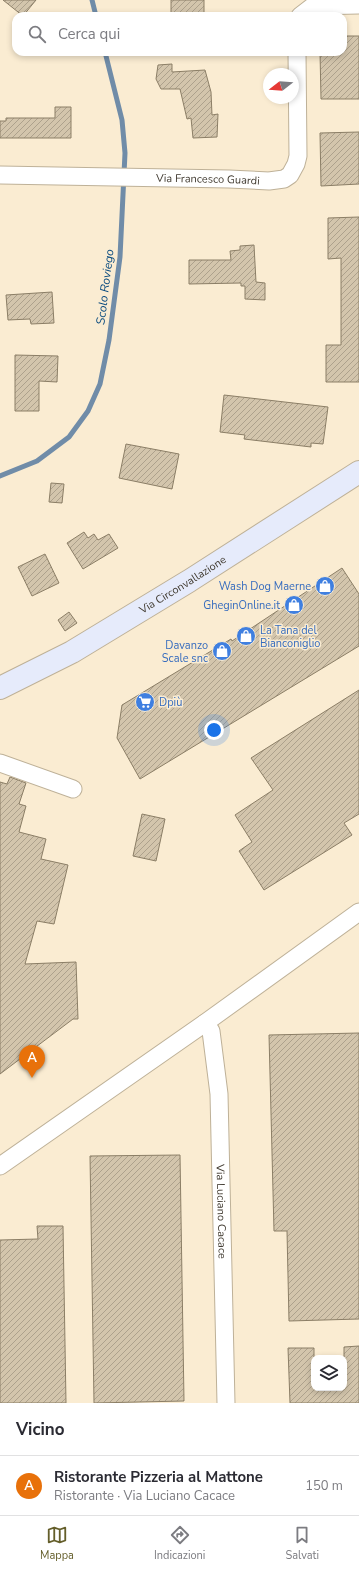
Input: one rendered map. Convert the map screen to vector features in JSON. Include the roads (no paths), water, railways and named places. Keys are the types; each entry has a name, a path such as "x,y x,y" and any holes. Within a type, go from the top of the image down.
{"main road":[{"name":"Via Circonvallazione","path":"0,688 85,644 189,581 359,472"}],"street":[{"path":"305,12 313,6 359,5"},
{"name":"Via Francesco Guardi","path":"0,175 269,181 284,179 290,175 296,164 298,156 297,56"},
{"path":"0,763 73,789"},
{"path":"0,1166 205,1023 359,912"},
{"name":"Via Luciano Cacace","path":"205,1023 211,1031 219,1094 226,1403"}],"waterway":[{"name":"Scolo Roviego","path":"92,0 95,12"},
{"name":"Scolo Roviego","path":"0,476 37,461 69,437 88,411 100,384 109,340 120,257 125,153 122,120 106,56"}],"place":[{"name":"Wash Dog Maerne","path":"325,586"},
{"name":"GheginOnline.it","path":"294,605"},
{"name":"La Tana del Bianconiglio","path":"246,636"},
{"name":"Davanzo Scale snc","path":"222,651"},
{"name":"Dpiù","path":"145,702"},
{"name":"Ristorante Pizzeria al Mattone","path":"32,1078"}]}
